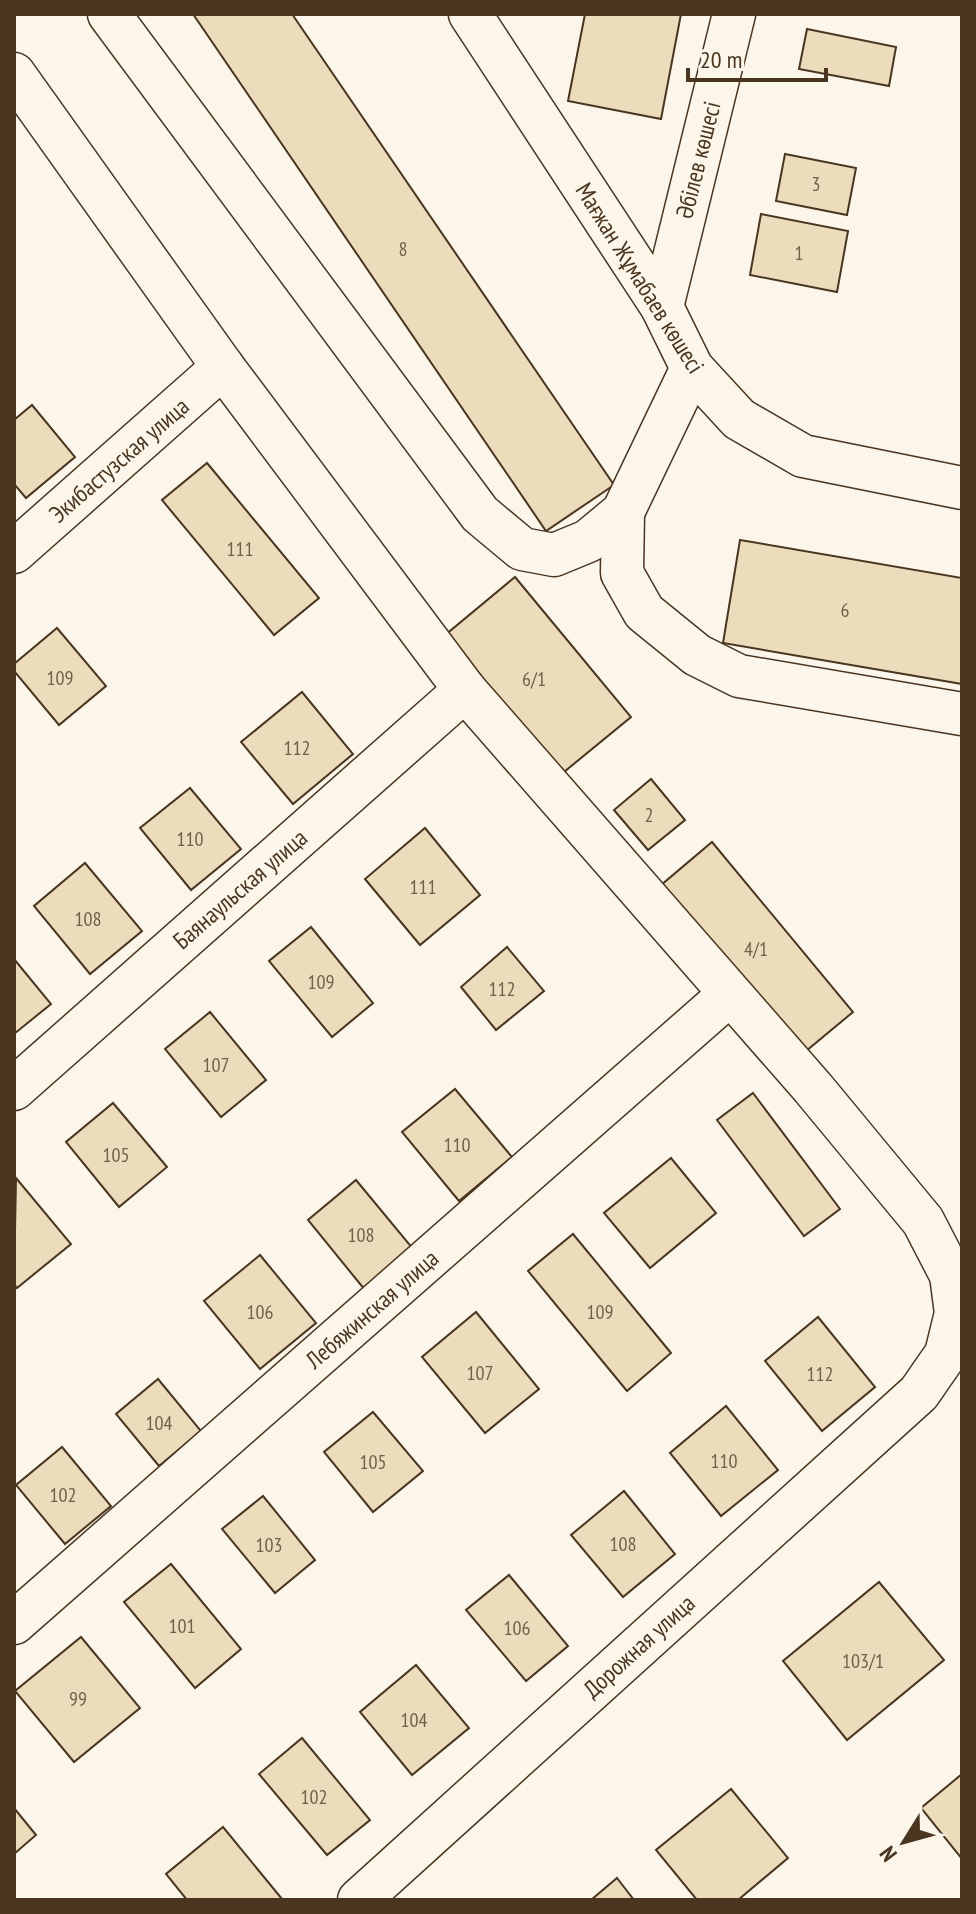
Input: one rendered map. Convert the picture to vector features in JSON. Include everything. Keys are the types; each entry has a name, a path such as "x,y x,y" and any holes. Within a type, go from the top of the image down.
{"street":[{"path":"109,14 480,514 522,549 554,555 588,541 623,512"},
{"name":"Мағжан Жұмабаев көшесі","path":"470,14 662,307 692,368 739,419 803,456 962,488"},
{"name":"Әбілев көшесі","path":"662,307 734,14"},
{"path":"14,74 223,367 465,690 923,1221 959,1296"},
{"name":"Экибастузская улица","path":"14,552 223,367"},
{"path":"692,368 623,512 622,573 644,612 697,655 739,676 962,714"},
{"name":"Баянаульская улица","path":"14,1089 465,690"},
{"name":"Лебяжинская улица","path":"14,1623 730,994"},
{"name":"Дорожная улица","path":"359,1900 919,1393 946,1354 959,1296"}],"building":[{"path":"193,14 292,14 614,485 546,531"},
{"path":"585,14 681,14 661,119 568,101"},
{"path":"807,29 896,47 889,86 799,69"},
{"path":"785,154 856,168 847,215 776,201"},
{"path":"761,214 848,231 837,292 750,275"},
{"path":"32,405 75,457 26,498 14,484 14,420"},
{"path":"207,463 319,598 274,635 162,500"},
{"path":"740,540 962,578 962,684 723,643"},
{"path":"515,577 631,717 553,781 438,641"},
{"path":"57,628 106,686 59,725 14,671 14,664"},
{"path":"302,692 353,754 293,804 241,742"},
{"path":"651,779 685,820 648,850 614,810"},
{"path":"190,788 241,849 191,890 140,828"},
{"path":"425,828 480,895 420,945 365,879"},
{"path":"712,842 853,1012 800,1056 660,886"},
{"path":"85,863 142,931 90,974 34,906"},
{"path":"311,927 373,1003 332,1037 269,961"},
{"path":"507,947 544,991 496,1030 461,987"},
{"path":"14,959 51,1004 14,1034"},
{"path":"210,1012 266,1080 221,1117 165,1049"},
{"path":"455,1089 512,1157 459,1201 402,1132"},
{"path":"753,1093 840,1209 804,1236 717,1120"},
{"path":"113,1103 167,1167 119,1207 66,1142"},
{"path":"671,1158 716,1213 650,1268 604,1213"},
{"path":"16,1178 71,1244 17,1288 14,1284"},
{"path":"356,1180 414,1250 365,1290 308,1220"},
{"path":"573,1234 671,1353 627,1391 528,1271"},
{"path":"260,1255 316,1323 260,1369 204,1301"},
{"path":"476,1312 539,1389 485,1433 422,1357"},
{"path":"818,1317 875,1387 822,1431 765,1361"},
{"path":"158,1379 201,1431 159,1466 116,1414"},
{"path":"726,1406 778,1470 721,1516 670,1453"},
{"path":"373,1412 423,1471 373,1512 324,1452"},
{"path":"62,1447 111,1506 65,1544 16,1485"},
{"path":"624,1491 675,1554 623,1597 571,1535"},
{"path":"263,1496 315,1560 275,1593 222,1529"},
{"path":"171,1564 241,1649 195,1688 124,1602"},
{"path":"509,1575 568,1646 526,1681 466,1610"},
{"path":"879,1582 944,1660 847,1740 783,1661"},
{"path":"81,1637 140,1708 74,1762 15,1691"},
{"path":"416,1665 469,1728 412,1775 360,1712"},
{"path":"302,1738 370,1820 327,1855 259,1774"},
{"path":"962,1774 962,1859 921,1808"},
{"path":"731,1789 788,1858 738,1900 697,1900 656,1850"},
{"path":"14,1808 36,1835 14,1854"},
{"path":"223,1827 281,1900 187,1900 166,1874"},
{"path":"617,1878 634,1900 591,1900"}]}
